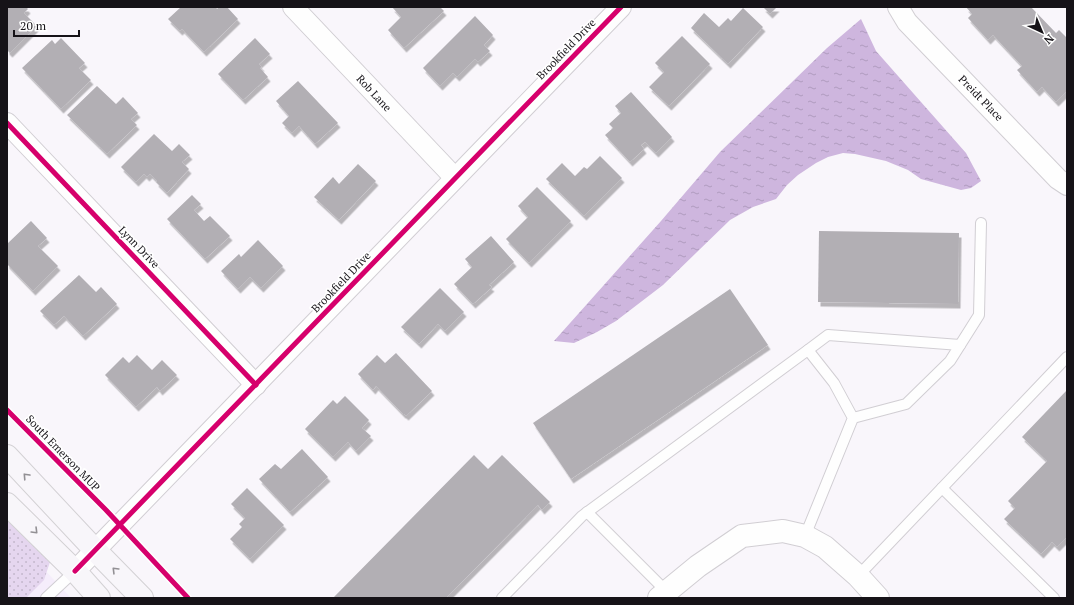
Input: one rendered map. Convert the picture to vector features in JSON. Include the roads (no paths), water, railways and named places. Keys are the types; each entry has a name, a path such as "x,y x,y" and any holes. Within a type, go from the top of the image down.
{"main road":[{"path":"7,456 142,598"},
{"path":"7,504 99,598"}],"street":[{"name":"Rob Lane","path":"293,7 455,178"},
{"name":"Brookfield Drive","path":"74,571 256,385 620,7"},
{"name":"Preidt Place","path":"898,7 907,22 1058,180 1067,185"},
{"name":"Lynn Drive","path":"7,124 256,385"},
{"path":"663,595 698,566 742,536 782,531 805,536 825,546 858,576 878,598"}],"lane":[{"path":"854,418 906,404 950,361 979,315 981,223"},
{"path":"502,598 587,512 828,335 960,345"},
{"path":"808,350 834,383 854,418"},
{"path":"858,576 1067,357"},
{"path":"805,536 854,418"},
{"path":"942,488 1054,598"},
{"path":"587,512 663,595"},
{"path":"46,598 74,571"}],"water":[{"path":"861,19 876,51 966,153 981,181 971,188 961,190 921,179 908,170 886,161 855,154 843,153 828,157 798,175 787,185 776,199 753,207 730,220 663,285 616,321 574,343 554,341 661,221 720,152 827,48"}]}
